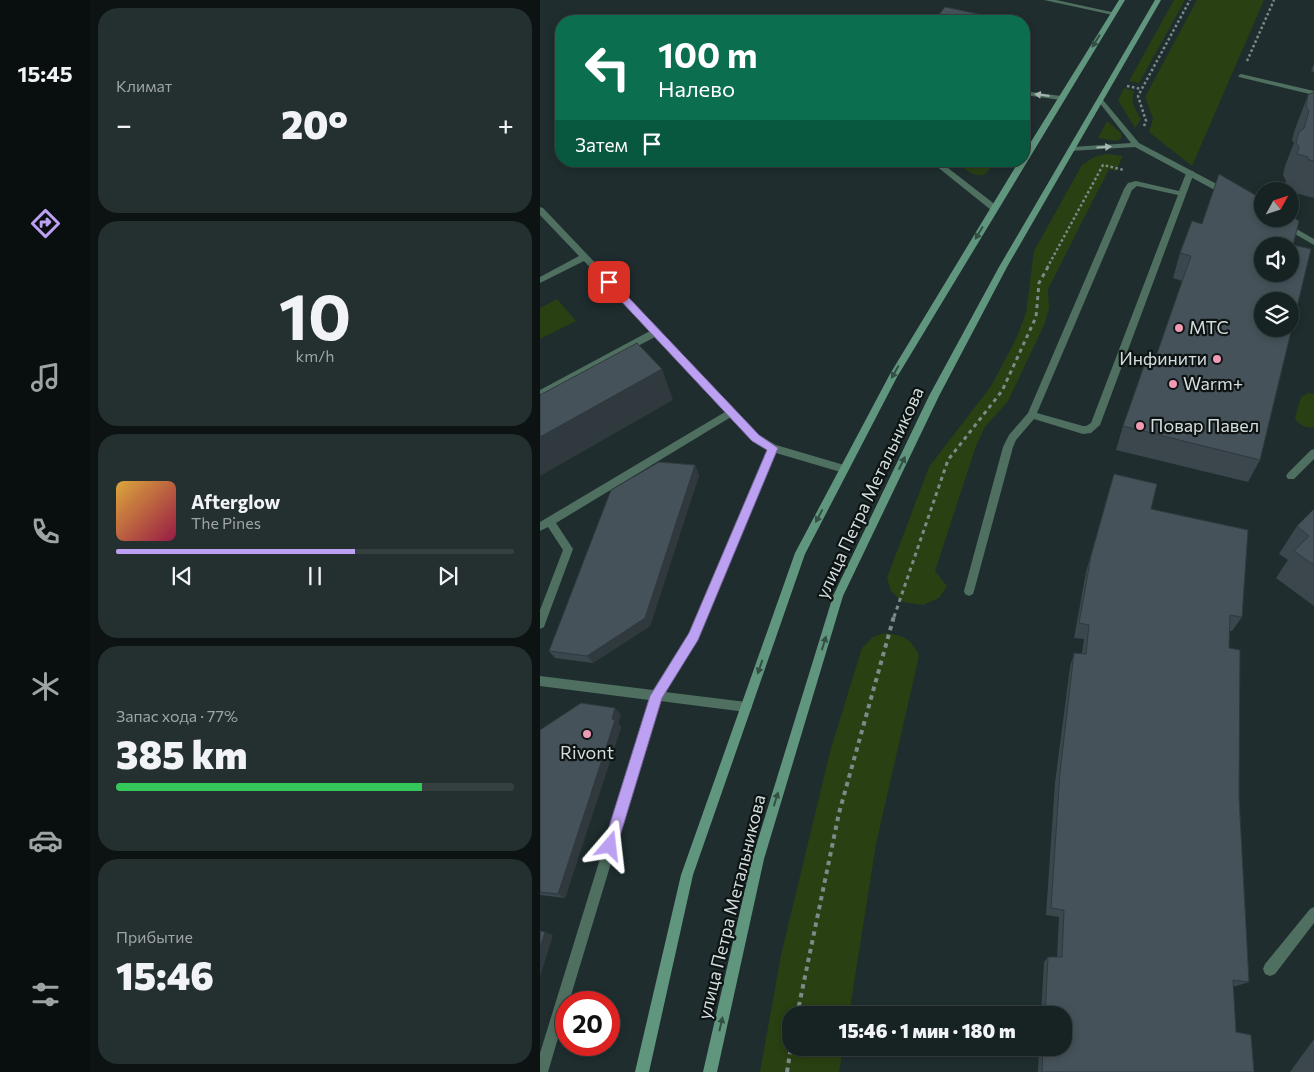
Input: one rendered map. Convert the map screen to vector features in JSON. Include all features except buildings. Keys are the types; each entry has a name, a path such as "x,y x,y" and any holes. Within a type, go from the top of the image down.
{"main road":[{"name":"улица Петра Метальникова","path":"1030,149 1122,0"},
{"name":"улица Петра Метальникова","path":"710,1072 758,859 838,596 934,396 1003,267 1158,0"},
{"name":"улица Петра Метальникова","path":"642,1072 686,875 800,553 893,376 1019,167"}],"street":[{"path":"1047,0 1113,13"},
{"path":"1241,76 1314,93"},
{"path":"1030,94 1061,98"},
{"path":"1101,101 1136,145 1238,200"},
{"path":"1072,149 1136,145"},
{"path":"942,167 994,208"},
{"path":"1032,415 1083,430 1088,430 1096,425 1190,173"},
{"path":"969,591 1008,447 1012,438 1032,415 1128,189 1136,184 1182,194"},
{"path":"540,210 756,438 773,448 844,469"},
{"path":"1289,228 1314,242"},
{"path":"540,280 585,257"},
{"path":"540,394 656,332"},
{"path":"540,527 732,412"},
{"path":"540,1072 656,696 694,636 773,448"},
{"path":"1291,476 1314,453"},
{"path":"540,624 568,549 550,522"},
{"path":"540,681 746,707"},
{"path":"1270,969 1314,913"}],"path":[{"path":"799,1006 839,813 876,676 893,620 948,460 1002,391 1036,317 1039,283 1103,165 1126,171 1146,121 1138,96 1190,0"},
{"path":"1241,76 1274,0"},
{"path":"787,1072 790,1056"}],"green space":[{"path":"1174,0 1185,0 1139,83 1129,81"},
{"path":"1197,0 1264,0 1192,166 1149,132 1153,119 1145,97"},
{"path":"1124,88 1134,91 1133,102 1141,119 1135,128 1118,100"},
{"path":"1107,121 1121,133 1121,138 1118,141 1098,138"},
{"path":"1107,154 1123,156 1116,171 1109,169 1048,289 1049,308 1045,323 1008,401 985,427 976,446 935,571 947,586 939,598 923,605 903,602 891,591 887,578 929,467 991,386 1016,339 1026,313 1034,251 1082,165 1094,157"},
{"path":"962,167 992,167 981,175"},
{"path":"557,299 576,321 540,339 540,308"},
{"path":"1308,393 1314,394 1314,427 1303,426 1295,418 1301,397"},
{"path":"885,633 897,635 910,642 919,656 876,844 850,1006 782,1006 782,1056 842,1056 839,1072 760,1072 781,955 831,748 862,648 873,637"}],"place":[{"name":"МТС","path":"1179,328"},
{"name":"Инфинити","path":"1217,359"},
{"name":"Warm+","path":"1173,384"},
{"name":"Повар Павел","path":"1140,426"},
{"name":"Rivont","path":"587,734"}],"route":[{"path":"609,282 756,438 763,444 773,448 694,636 656,696 610,846"}]}
